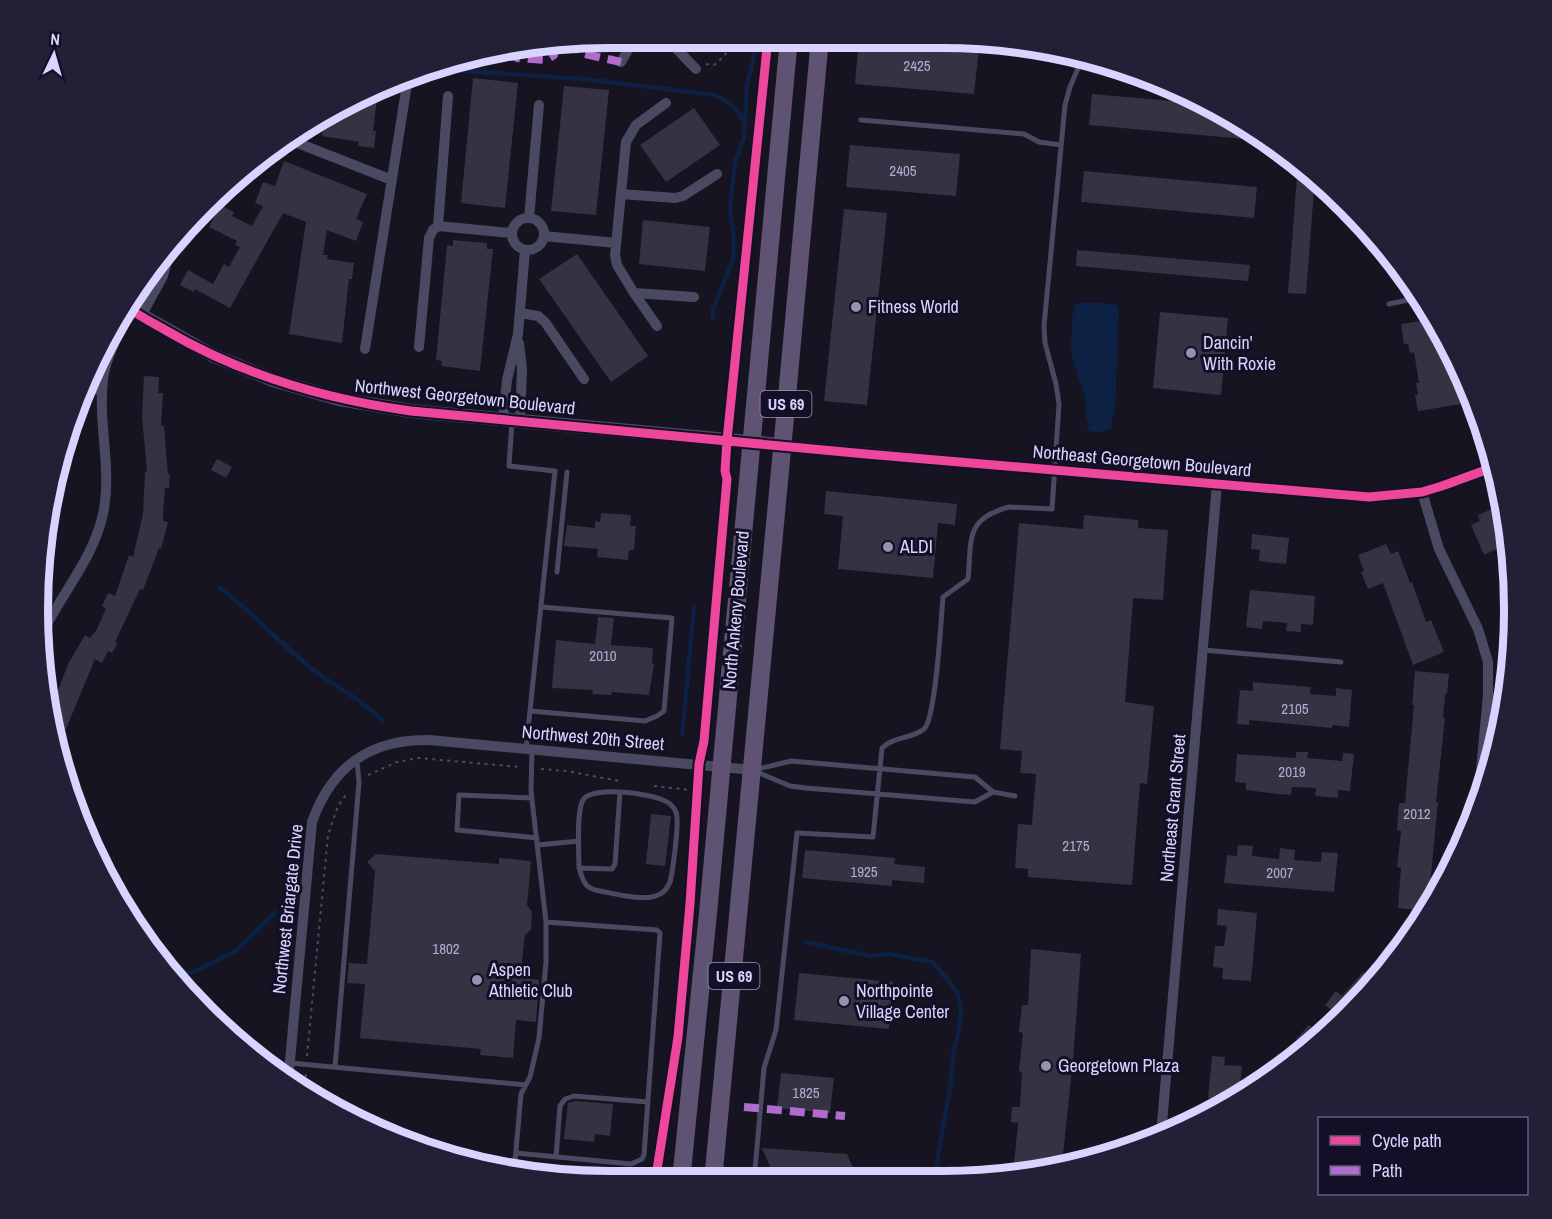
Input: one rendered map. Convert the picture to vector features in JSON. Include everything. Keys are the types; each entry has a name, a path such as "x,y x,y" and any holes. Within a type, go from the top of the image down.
{"main road":[{"name":"North Ankeny Boulevard","path":"682,1171 788,48"},
{"name":"North Ankeny Boulevard","path":"714,1171 741,913 819,48"}],"street":[{"path":"621,62 629,48"},
{"path":"676,48 696,69"},
{"path":"364,349 407,87"},
{"path":"438,226 448,96"},
{"path":"657,326 617,265 616,243 625,150 629,135 636,124 666,103"},
{"path":"529,218 539,105"},
{"path":"298,143 392,180"},
{"path":"621,194 675,198 717,174"},
{"path":"529,218 540,224 544,236 541,244 535,249 525,250 516,245 511,233 514,224 520,219 529,218"},
{"path":"419,347 429,238 433,230 438,226 511,233"},
{"path":"544,236 616,243"},
{"path":"512,419 507,380 518,334 525,250"},
{"path":"137,308 163,276 166,266"},
{"path":"634,293 694,297"},
{"name":"Northwest Georgetown Boulevard","path":"134,311 212,355 252,373 295,387 373,406 782,445"},
{"path":"520,313 538,316 545,322 584,379"},
{"path":"120,336 127,322"},
{"path":"512,419 522,369 518,334"},
{"path":"48,623 90,551 100,527 105,502 107,472 102,390 110,354"},
{"path":"93,389 102,390"},
{"name":"Northeast Georgetown Boulevard","path":"782,445 1369,497 1422,492 1486,470"},
{"name":"Northeast Grant Street","path":"1162,1126 1217,484"},
{"path":"1422,492 1439,549 1478,629 1488,662 1488,695 1481,767"},
{"name":"Northwest 20th Street","path":"429,740 753,770"},
{"name":"Northwest Briargate Drive","path":"289,1070 312,822 318,805 328,787 356,759 391,743 429,740"}],"lane":[{"path":"755,1171 764,1068 776,1030 796,833 873,837 882,748 889,742 918,733 929,722 943,597 968,579 973,530 985,516 1009,507 1052,509 1059,404 1045,343 1044,326 1065,105 1079,65"},
{"path":"861,120 1024,134 1038,142 1061,145"},
{"path":"1389,303 1410,299"},
{"path":"512,419 509,466 555,471 530,711 529,749 532,768 532,798 546,922 546,962 539,1038 530,1077 521,1094 515,1163"},
{"path":"557,572 567,472"},
{"path":"530,711 645,721 664,711 672,618 541,607"},
{"path":"1203,650 1341,662"},
{"path":"335,1067 359,782 356,759"},
{"path":"753,770 791,761 975,777 993,792 1015,796"},
{"path":"753,770 790,786 975,802 993,792"},
{"path":"597,791 620,792 660,797 674,807 677,819 669,884 658,896 647,898 595,890 584,884 579,868 583,800 588,794 597,791"},
{"path":"579,868 605,870 612,869 615,864 620,792"},
{"path":"532,798 459,795 457,830 537,838"},
{"path":"538,845 579,841"},
{"path":"516,1154 637,1163 644,1155 660,933 657,930 546,922"},
{"path":"290,1063 526,1085"},
{"path":"556,1157 560,1106 565,1099 574,1096 648,1102"}],"path":[{"path":"696,69 702,63 710,65 718,62 731,48"},
{"path":"305,1081 328,835 338,806 350,788 376,770 406,759 418,758 561,770 624,783"},
{"path":"698,806 699,764"},
{"path":"649,785 699,790"}],"water":[{"path":"1081,302 1116,304 1119,308 1115,412 1111,429 1099,433 1085,430 1090,426 1086,420 1086,400 1071,355 1072,317 1076,304"}],"building":[{"path":"706,48 716,48 711,53"},
{"path":"858,48 979,49 974,94 855,84"},
{"path":"473,78 518,83 505,208 461,203"},
{"path":"564,86 609,90 596,215 551,211"},
{"path":"1092,94 1182,102 1223,123 1248,139 1089,125"},
{"path":"377,99 373,131 376,131 374,148 358,146 359,142 322,136 323,127"},
{"path":"694,108 720,145 666,182 640,145"},
{"path":"850,145 960,154 956,196 846,187"},
{"path":"284,161 367,194 356,219 363,222 356,241 327,230 323,255 328,255 327,259 354,263 352,279 349,279 342,343 289,334 306,222 283,213 230,308 195,289 194,292 180,285 188,270 213,284 224,264 229,267 240,247 235,245 237,241 209,227 220,205 234,212 232,216 252,226 263,206 255,203 263,182 275,186"},
{"path":"1084,171 1257,187 1254,218 1081,202"},
{"path":"1297,174 1314,188 1306,294 1288,293"},
{"name":"Fitness World","path":"844,209 887,213 867,405 824,401"},
{"path":"643,220 710,227 705,271 639,264"},
{"path":"453,240 487,243 487,249 493,249 480,371 441,366 442,361 436,360 447,245 453,246"},
{"path":"1077,250 1250,265 1248,281 1076,266"},
{"path":"577,254 648,356 611,382 539,279"},
{"name":"Dancin' With Roxie","path":"1160,312 1228,318 1221,395 1153,388"},
{"path":"1424,321 1446,361 1464,404 1418,411 1415,395 1418,395 1416,383 1419,383 1414,352 1410,353 1408,344 1404,344 1401,324"},
{"path":"144,376 159,377 158,393 163,393 161,426 164,426 168,474 170,474 169,488 165,488 163,513 163,521 168,522 161,549 159,548 143,590 140,589 115,642 118,643 112,653 108,651 102,663 95,659 63,736 55,697 68,664 85,635 90,638 96,631 106,609 102,606 108,593 115,596 129,555 133,557 143,514 145,472 147,472 142,416"},
{"path":"217,459 232,467 226,478 211,470"},
{"path":"66,468 67,468 67,483 63,483"},
{"name":"ALDI","path":"826,491 957,504 955,525 938,523 933,578 838,569 843,516 824,514"},
{"path":"1494,508 1500,548 1484,555 1471,525 1480,521 1478,515"},
{"path":"601,513 631,515 630,526 636,526 634,550 629,550 628,560 597,557 598,549 564,546 567,525 595,528 595,521 600,522"},
{"path":"1084,515 1138,520 1138,528 1168,530 1163,600 1133,598 1125,702 1154,706 1147,784 1140,783 1132,885 1028,877 1028,869 1015,868 1018,824 1032,825 1036,774 1020,773 1022,751 1000,749 1019,523 1083,529"},
{"path":"1252,534 1289,538 1286,564 1259,561 1260,550 1251,549"},
{"path":"1386,544 1391,554 1398,551 1426,622 1431,620 1444,652 1413,665 1383,583 1368,589 1361,572 1364,571 1358,555"},
{"path":"1250,590 1315,596 1313,625 1301,624 1301,632 1286,631 1287,623 1263,621 1262,629 1246,627"},
{"path":"598,617 614,618 611,645 653,648 652,663 654,664 649,695 612,692 611,695 592,694 593,690 552,688 556,640 595,644"},
{"path":"1415,671 1449,674 1447,694 1445,694 1443,718 1445,718 1430,889 1416,910 1398,908 1401,868 1397,867 1401,831 1397,830 1399,803 1405,803 1414,705 1412,705"},
{"path":"1253,682 1311,687 1310,694 1336,696 1336,688 1352,690 1349,727 1333,725 1332,728 1249,720 1249,725 1237,724 1240,690 1253,691"},
{"path":"1296,752 1308,752 1307,758 1342,761 1343,753 1354,754 1350,791 1338,790 1338,798 1315,796 1316,788 1292,787 1291,795 1277,794 1246,790 1246,783 1235,782 1237,754 1296,758"},
{"path":"651,814 671,816 665,866 646,864"},
{"path":"1238,845 1253,846 1252,856 1279,859 1280,848 1295,850 1294,860 1321,862 1322,852 1338,853 1334,892 1224,883 1227,855 1237,856"},
{"path":"805,850 895,858 894,864 925,867 924,883 892,880 892,886 802,878"},
{"path":"376,854 499,864 499,858 531,861 527,905 532,912 531,930 525,935 520,978 539,980 536,1022 516,1020 513,1058 480,1055 481,1049 360,1038 365,984 347,983 349,963 367,964 375,871 367,862"},
{"path":"1218,909 1257,913 1251,981 1222,979 1223,968 1213,967 1215,946 1224,946 1227,926 1217,925"},
{"path":"1402,927 1404,928 1385,954 1382,951"},
{"name":"Georgetown Plaza","path":"1031,949 1081,954 1063,1158 1014,1166 1018,1123 1011,1122 1012,1107 1020,1107 1022,1072 1019,1071 1023,1033 1019,1032 1022,1005 1028,1005"},
{"path":"1363,972 1368,976 1334,1012 1325,1005 1336,991 1342,996"},
{"name":"Northpointe Village Center","path":"799,973 893,982 889,1029 794,1020"},
{"path":"1309,1025 1315,1030 1300,1042 1296,1039"},
{"path":"1212,1056 1225,1057 1224,1065 1242,1066 1240,1085 1217,1099 1208,1098"},
{"path":"781,1073 834,1078 830,1113 777,1108"},
{"path":"575,1101 613,1104 610,1136 595,1134 594,1142 564,1139 568,1103"},
{"path":"762,1148 847,1154 855,1171 772,1171"}],"waterway":[{"path":"713,319 713,310 733,259 734,237 730,210 735,162 744,137 747,85 756,48"},
{"path":"453,70 584,79 714,95 732,106 744,123"},
{"path":"220,588 311,668 359,701 382,721"},
{"path":"682,735 694,608"},
{"path":"183,975 237,950 275,913"},
{"path":"805,942 870,956 888,954 933,962 957,992 961,1008 960,1026 953,1055 937,1169"}],"marked path":[{"path":"576,49 585,54 621,62"},
{"path":"515,57 546,60 554,55 554,51"},
{"path":"744,1107 845,1116"}],"cycle path":[{"path":"657,1171 678,1037 699,764 704,741 727,479 725,471 727,440 767,48"},
{"path":"134,312 195,347 284,383 347,400 411,411 866,454 1369,497 1422,492 1486,470"}],"place":[{"name":"Fitness World","path":"856,307"},
{"name":"Dancin' With Roxie","path":"1191,353"},
{"name":"ALDI","path":"888,547"},
{"name":"Aspen Athletic Club","path":"477,980"},
{"name":"Northpointe Village Center","path":"844,1001"},
{"name":"Georgetown Plaza","path":"1046,1066"}]}
